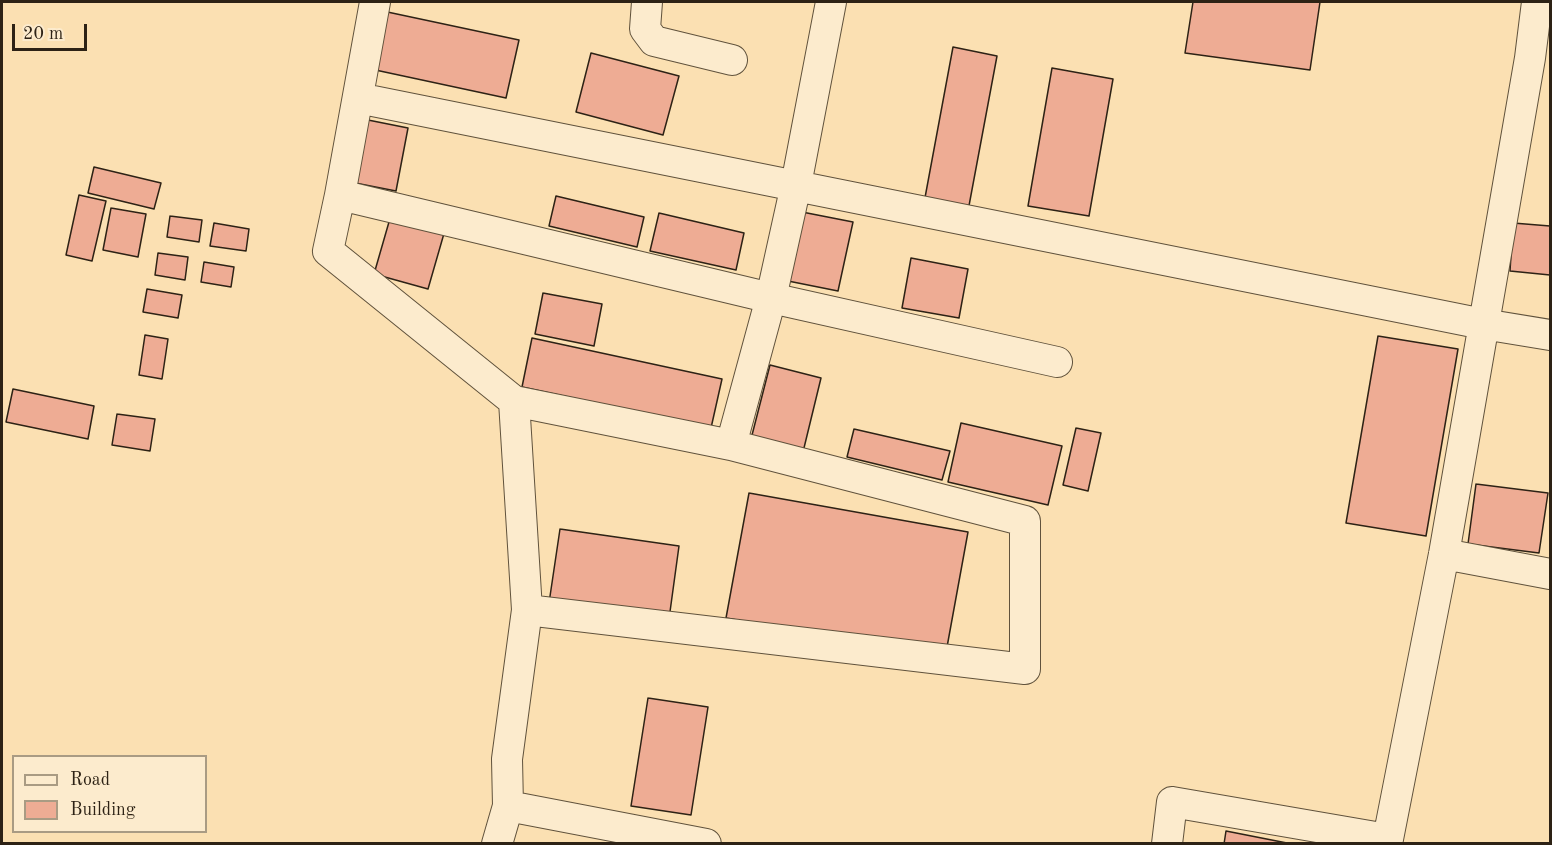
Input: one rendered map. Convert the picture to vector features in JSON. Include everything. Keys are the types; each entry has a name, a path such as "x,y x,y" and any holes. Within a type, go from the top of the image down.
{"street":[{"path":"375,2 340,195 327,251 514,401 731,445 1025,520 1025,669 527,610"},
{"path":"647,2 645,29 654,41 732,60"},
{"path":"731,445 771,298 796,185 831,2"},
{"path":"1167,843 1172,802 1387,841 1444,554 1528,70 1537,2"},
{"path":"358,98 1483,324 1551,335"},
{"path":"340,195 771,298 1057,362"},
{"path":"497,843 508,806 507,759 527,610 514,401"},
{"path":"1444,554 1551,573"},
{"path":"508,806 706,843"}],"building":[{"path":"1193,2 1320,2 1310,70 1185,53"},
{"path":"378,10 519,40 506,98 366,68"},
{"path":"953,47 997,56 968,211 924,203"},
{"path":"591,53 679,76 663,135 576,112"},
{"path":"1052,68 1113,79 1089,216 1028,206"},
{"path":"363,119 408,128 396,191 350,182"},
{"path":"94,167 161,183 154,209 88,193"},
{"path":"79,195 106,201 92,261 66,255"},
{"path":"556,196 644,217 637,247 549,226"},
{"path":"111,208 146,214 138,257 103,250"},
{"path":"802,212 853,222 838,291 788,281"},
{"path":"659,213 744,233 736,270 650,251"},
{"path":"391,215 445,230 428,289 374,274"},
{"path":"170,216 202,220 199,242 167,237"},
{"path":"214,223 249,229 246,251 210,246"},
{"path":"1513,223 1550,226 1550,275 1510,271"},
{"path":"158,253 188,257 185,280 155,275"},
{"path":"911,258 968,269 959,318 902,308"},
{"path":"204,262 234,267 231,287 201,282"},
{"path":"147,289 182,295 178,318 143,312"},
{"path":"543,293 602,304 594,346 535,334"},
{"path":"145,335 168,339 162,379 139,375"},
{"path":"1378,336 1458,349 1426,536 1346,523"},
{"path":"532,338 722,379 711,428 522,387"},
{"path":"770,365 821,378 803,452 751,439"},
{"path":"13,389 94,406 88,439 6,422"},
{"path":"117,414 155,419 150,451 112,445"},
{"path":"961,423 1062,446 1048,505 948,482"},
{"path":"1076,428 1101,433 1088,491 1063,485"},
{"path":"854,429 950,451 942,480 847,457"},
{"path":"1476,484 1548,493 1539,553 1468,544"},
{"path":"749,493 968,532 945,658 726,618"},
{"path":"560,529 679,546 669,619 549,603"},
{"path":"648,698 708,707 691,815 631,806"},
{"path":"1226,831 1292,844 1224,844"}]}
